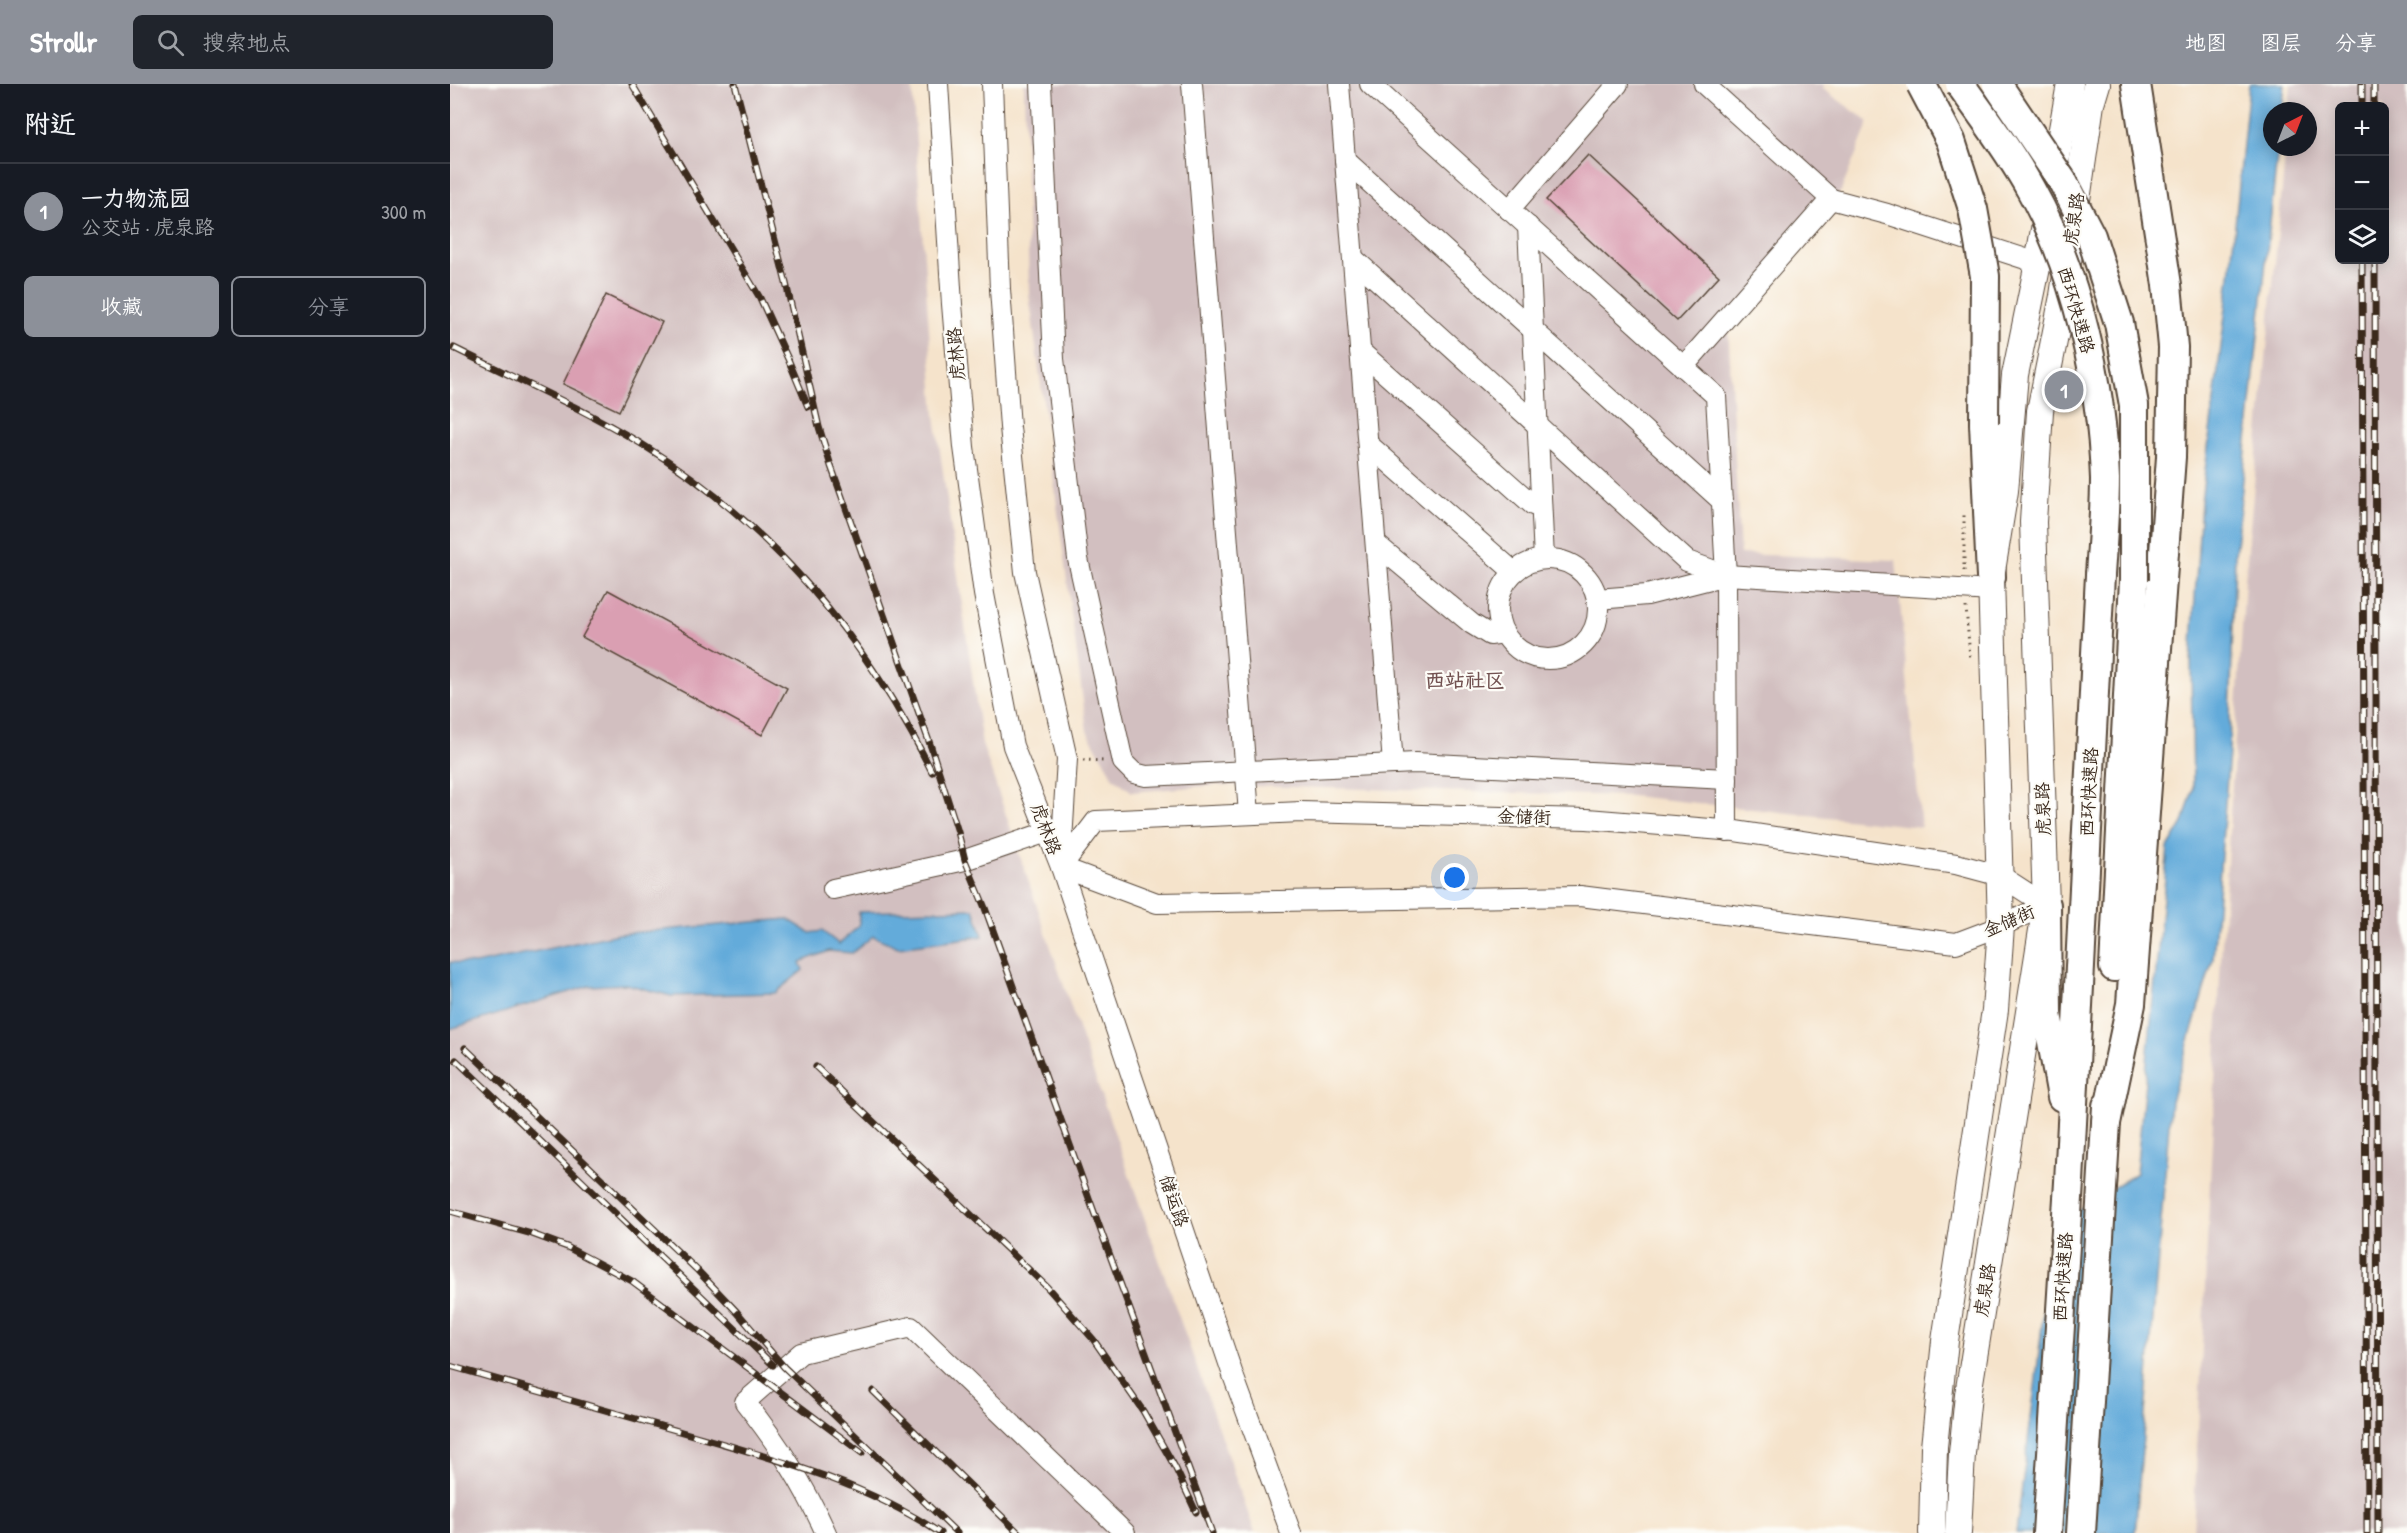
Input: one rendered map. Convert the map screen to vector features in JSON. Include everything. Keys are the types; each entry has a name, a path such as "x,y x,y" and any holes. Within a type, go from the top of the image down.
{"highway":[{"path":"1921,84 1951,141 1973,209 1984,276 1984,423 1992,584"},
{"name":"西环快速路","path":"1960,84 2031,190 2061,257 2087,340 2100,410 2105,480 2070,1182 2047,1533"},
{"name":"西环快速路","path":"1997,84 2063,182 2091,236 2119,323 2134,405 2134,580 2082,1533"},
{"path":"2106,1123 2131,1004 2171,457 2173,347 2167,285 2136,84"},
{"path":"2046,905 2047,1014 2071,1146"}],"main road":[{"name":"虎泉路","path":"1932,1533 1934,1447 1945,1341 1995,1010 2001,927 1992,584 2005,491 2015,375 2070,84"},
{"name":"虎泉路","path":"1958,1533 1962,1452 1968,1395 2046,905 2033,522 2040,411 2063,296 2091,105 2097,84"}],"street":[{"name":"虎林路","path":"938,84 964,447 984,594 1013,746 1061,867"},
{"name":"虎林路","path":"992,84 1000,289 1010,427 1025,572 1067,759 1061,867"},
{"path":"1041,84 1054,359 1078,559 1123,762 1134,773 1146,776 1427,763 1727,778"},
{"path":"1192,84 1249,814"},
{"path":"1339,84 1393,764"},
{"path":"1370,84 1716,396 1726,575 1727,831"},
{"path":"1509,210 1618,84"},
{"path":"1704,84 1831,199 1887,214 2038,263"},
{"path":"1345,160 1722,501"},
{"path":"1683,367 1831,199"},
{"path":"1528,226 1544,559"},
{"path":"1353,258 1687,561 1726,575"},
{"path":"1360,351 1533,505 1541,507"},
{"path":"1368,444 1514,572"},
{"path":"1376,544 1472,624 1490,635 1504,633"},
{"path":"1544,559 1566,562 1580,570 1591,583 1597,599 1598,616 1593,632 1582,646 1569,655 1553,659 1537,658 1521,652 1509,641 1497,611 1499,595 1506,580 1514,572 1533,560 1544,559"},
{"path":"1597,599 1647,595 1726,575 1992,584"},
{"name":"金储街","path":"1301,812 1587,819 1727,831 1956,864 2001,876 2046,905 2001,927 1956,943 1580,896 1157,903 1061,867 1096,821 1301,812"},
{"path":"833,889 965,860 1047,832"},
{"name":"储运路","path":"1061,867 1234,1378 1291,1533"},
{"path":"826,1533 803,1484 773,1437 745,1402 801,1353 911,1327 1125,1533"}],"path":[{"path":"1067,759 1123,762"}],"shaded area":[{"path":"450,84 912,84 935,416 982,744 1092,1069 1255,1533 450,1533"},
{"path":"1024,84 1824,84 1823,89 1869,122 1841,191 1728,323 1740,554 1896,560 1921,827 1631,796 1218,785 1132,792 1113,777 1087,731 1029,294"},
{"path":"2291,84 2407,84 2407,1533 2193,1533 2220,976 2245,580 2285,156 2317,156 2317,102 2290,102"}],"water":[{"path":"2249,84 2285,84 2283,102 2263,102 2263,156 2277,156 2235,555 2229,752 2213,959 2171,1101 2135,1533 2016,1533 2053,1226 2136,1173 2168,848 2183,823 2193,789 2191,661 2201,502 2230,276"},
{"path":"974,909 983,936 898,947 873,936 852,953 829,951 800,962 803,970 775,993 671,996 626,984 589,986 450,1029 450,962 475,964 618,934 788,919 810,933 822,931 839,944 859,926 859,912"}],"building":[{"path":"1588,155 1719,276 1677,321 1546,200"},
{"path":"606,295 662,322 619,411 563,384"},
{"path":"608,590 787,688 762,735 582,637"}],"railway":[{"path":"632,84 760,298 808,407"},
{"path":"735,84 786,283 819,427 831,466 931,747 965,860 985,908 1212,1533"},
{"path":"2362,84 2362,102"},
{"path":"2374,84 2374,102"},
{"path":"2362,264 2367,1533"},
{"path":"2375,264 2378,1533"},
{"path":"454,348 571,405 640,443 687,474 731,509 809,586 844,629 906,722 932,772"},
{"path":"465,1048 698,1271 784,1367 957,1533"},
{"path":"456,1060 773,1365"},
{"path":"816,1067 1047,1287 1093,1339 1143,1411 1175,1467 1196,1512"},
{"path":"450,1211 532,1234 567,1247 632,1281 862,1453"},
{"path":"450,1366 749,1451 816,1473 879,1499 940,1533"},
{"path":"873,1391 1019,1533"}],"place":[{"name":"一力物流园","path":"2064,390"}],"district":[{"name":"西站社区","path":"1465,680"}]}
